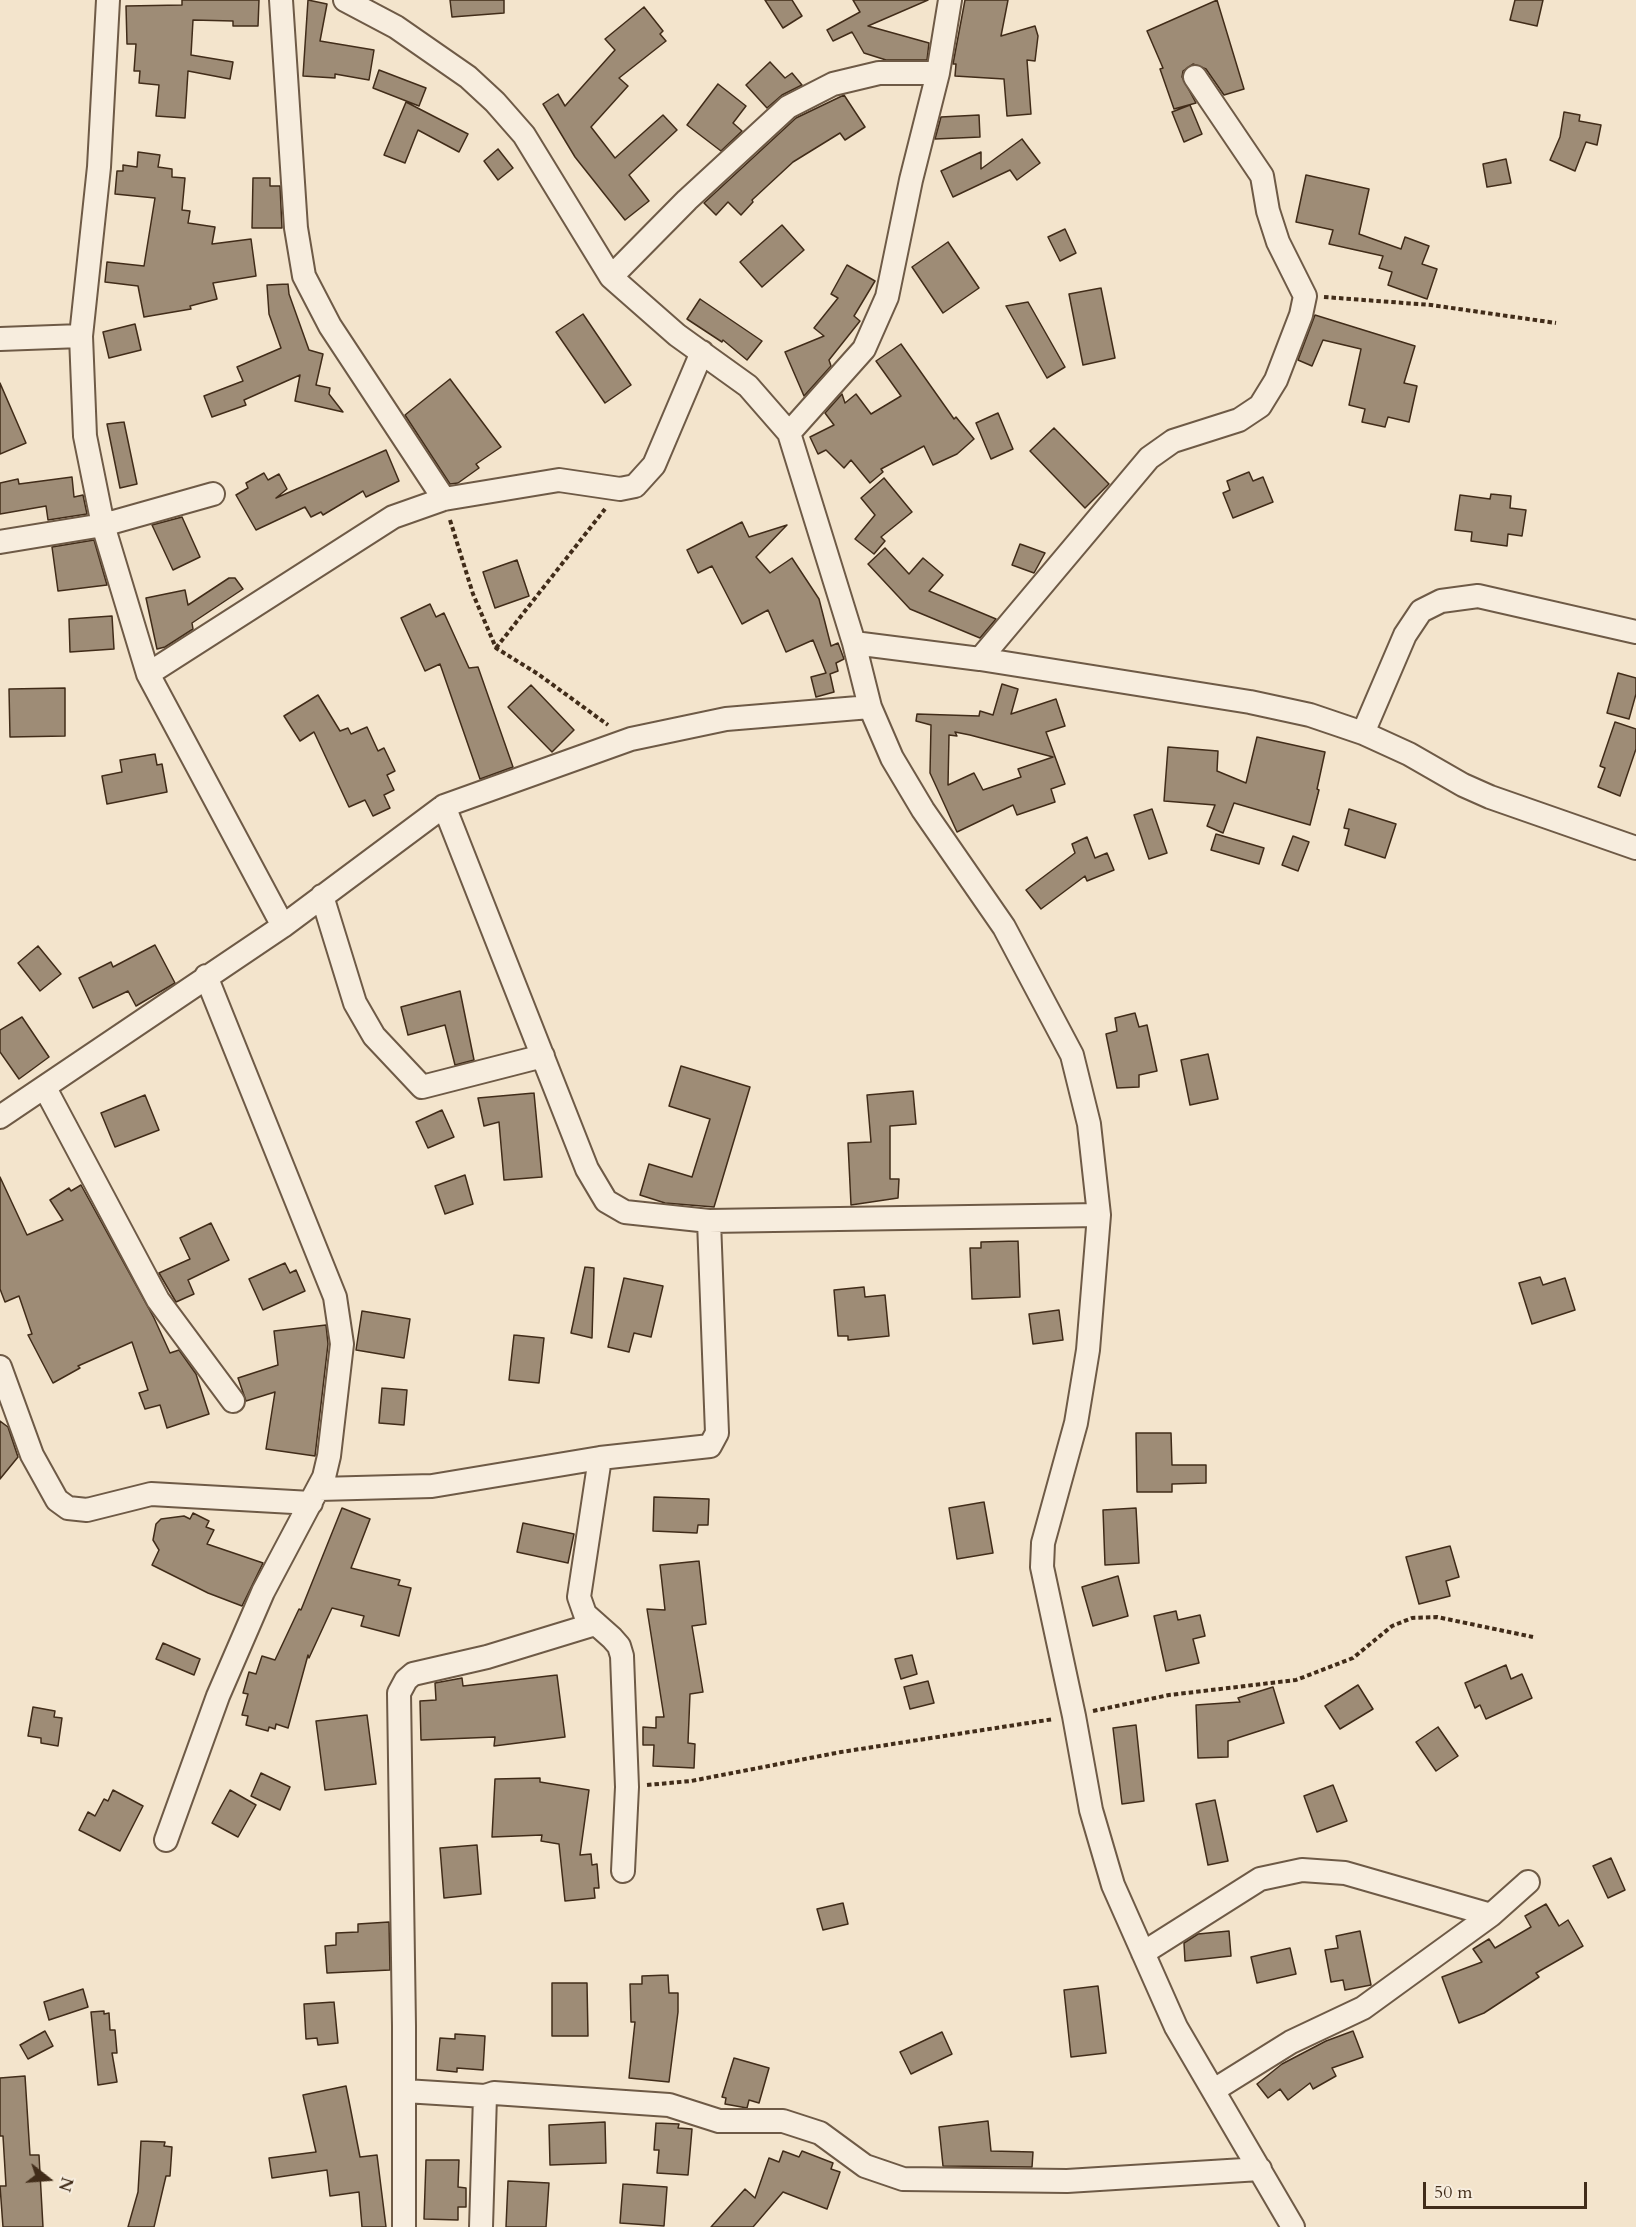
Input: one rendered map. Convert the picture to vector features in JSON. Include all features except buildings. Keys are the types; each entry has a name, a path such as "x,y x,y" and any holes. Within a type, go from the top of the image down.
{"street":[{"path":"108,0 99,167 81,336 85,436 103,525 148,674 283,926"},
{"path":"281,0 296,228 304,276 330,326 444,499"},
{"path":"345,0 396,27 468,77 495,102 524,135 611,277 677,335 748,386 789,433 854,643 870,707 892,758 923,810 1004,927 1072,1054 1089,1124 1098,1215 1088,1350 1076,1423 1043,1544 1042,1567 1074,1716 1090,1810 1113,1886 1176,2026 1293,2227"},
{"path":"789,433 864,349 877,324 887,297 911,180 938,73 950,0"},
{"path":"611,277 687,200 788,107 833,84 879,73 938,73"},
{"path":"980,659 1149,458 1173,441 1239,420 1260,406 1276,380 1301,315 1305,296 1278,242 1268,212 1262,176 1195,77"},
{"path":"0,339 81,336"},
{"path":"148,674 393,517 444,499 559,480 620,489 635,486 654,465 702,352"},
{"path":"0,542 103,525 213,494"},
{"path":"1363,733 1405,635 1421,611 1441,601 1478,596 1636,632"},
{"path":"854,643 980,659 1250,702 1310,715 1363,733 1409,753 1462,785 1490,798 1636,848"},
{"path":"0,1117 283,926 444,806 630,739 726,719 870,707"},
{"path":"444,806 587,1169 606,1201 625,1212 709,1221 1098,1215"},
{"path":"322,896 355,1003 374,1036 422,1087 543,1056"},
{"path":"166,1840 227,1675 263,1592 315,1496 329,1456 342,1344 335,1297 206,976"},
{"path":"45,1088 158,1300 232,1401"},
{"path":"0,1367 32,1455 57,1500 68,1508 87,1510 151,1494 315,1496 432,1486 600,1458 710,1446 717,1433 709,1221"},
{"path":"600,1458 579,1598 585,1614 619,1646 622,1656 627,1787 623,1871"},
{"path":"404,2227 405,2091 399,1693 406,1680 413,1674 487,1657 595,1624"},
{"path":"1143,1953 1260,1879 1302,1870 1346,1873 1491,1915"},
{"path":"1214,2090 1291,2042 1363,2008 1491,1915 1528,1882"},
{"path":"405,2091 485,2096 494,2093 658,2104 719,2121 783,2121 820,2133 865,2166 903,2179 1067,2181 1260,2169"},
{"path":"481,2227 485,2096"}],"path":[{"path":"1305,296 1431,305 1556,323"},
{"path":"496,648 620,489"},
{"path":"444,499 473,594 496,648 630,739"},
{"path":"627,1787 691,1781 842,1752 1074,1716 1169,1695 1296,1680 1353,1658 1392,1626 1412,1618 1437,1617 1533,1637"}]}
